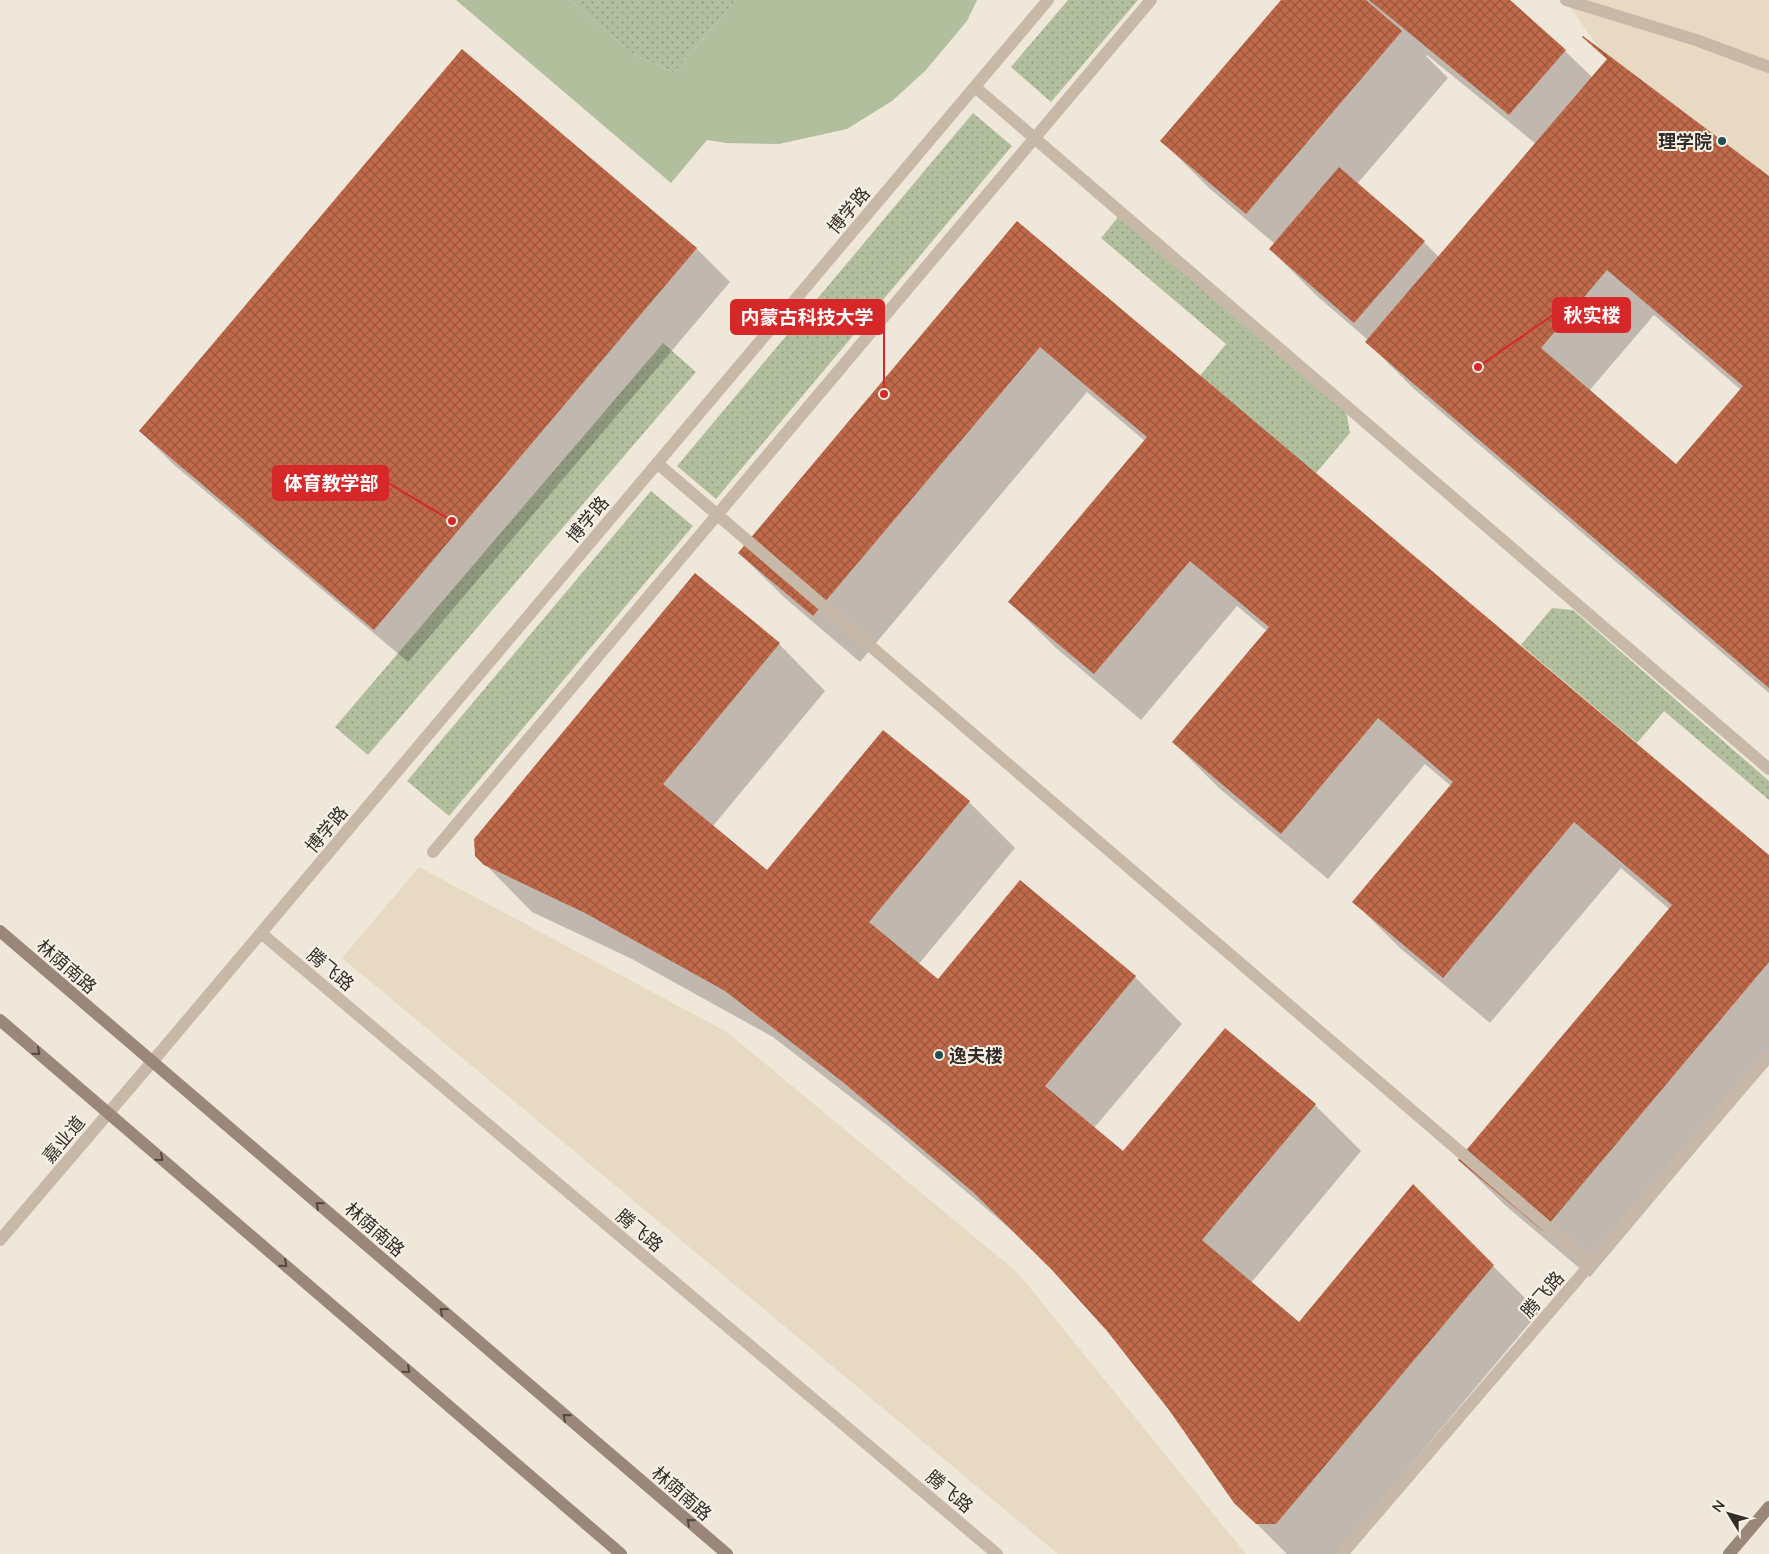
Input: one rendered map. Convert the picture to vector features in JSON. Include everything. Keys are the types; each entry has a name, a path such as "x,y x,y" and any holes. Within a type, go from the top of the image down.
{"main road":[{"name":"林荫南路","path":"0,931 727,1554"},
{"path":"0,1020 621,1554"},
{"path":"1729,1554 1769,1507"}],"street":[{"name":"博学路","path":"152,1062 1048,0"},
{"path":"433,852 1151,0"},
{"path":"1566,0 1696,40 1769,67"},
{"path":"974,87 1769,769"},
{"path":"657,463 1591,1264"},
{"name":"腾飞路","path":"261,933 997,1554"},
{"name":"腾飞路","path":"1342,1554 1769,1056"},
{"name":"嘉业道","path":"0,1240 152,1062"}],"green space":[{"path":"456,0 570,0 633,54 674,73 736,0 977,0 967,21 925,71 892,101 847,129 779,144 726,143 707,140 671,183"},
{"path":"570,0 736,0 674,73 633,54"},
{"path":"1068,0 1138,0 1051,102 1011,67"},
{"path":"973,113 1012,146 716,499 677,466"},
{"path":"1119,216 1345,405 1350,433 1316,473 1200,376 1226,344 1101,238"},
{"path":"663,343 696,372 368,755 335,727"},
{"path":"651,491 693,526 449,816 407,781"},
{"path":"1552,608 1573,610 1769,781 1769,800 1664,711 1637,743 1521,645"}],"shaded area":[{"path":"1565,0 1769,0 1769,177 1607,59"},
{"path":"419,867 727,1032 1018,1273 1246,1554 1058,1554 342,958"}],"building":[{"path":"1281,0 1366,0 1402,31 1246,214 1160,141"},
{"path":"1369,0 1510,0 1566,50 1509,115"},
{"path":"1582,37 1769,176 1769,688 1365,342 1607,59","holes":["1607,270 1743,386 1676,464 1541,348"]},
{"path":"462,49 697,248 374,630 139,431"},
{"path":"1339,167 1425,241 1354,323 1269,249"},
{"path":"1017,221 1769,855 1769,962 1543,1231 1458,1160 1672,905 1574,822 1443,978 1352,902 1453,782 1378,718 1281,834 1172,742 1269,627 1190,561 1094,674 1008,602 1147,437 1040,347 813,616 738,553"},
{"name":"逸夫楼","path":"695,573 780,643 663,784 767,870 883,730 970,801 869,922 938,979 1020,880 1136,976 1045,1086 1123,1151 1225,1028 1316,1104 1202,1240 1299,1322 1413,1184 1494,1265 1276,1524 1256,1524 1234,1503 1169,1410 1107,1331 1051,1269 973,1192 844,1083 725,991 585,913 484,865 475,856 474,839"}],"place":[{"name":"理学院","path":"1722,141"},
{"name":"秋实楼","path":"1478,367"},
{"name":"内蒙古科技大学","path":"884,394"},
{"name":"体育教学部","path":"452,521"},
{"name":"逸夫楼","path":"939,1055"}]}
